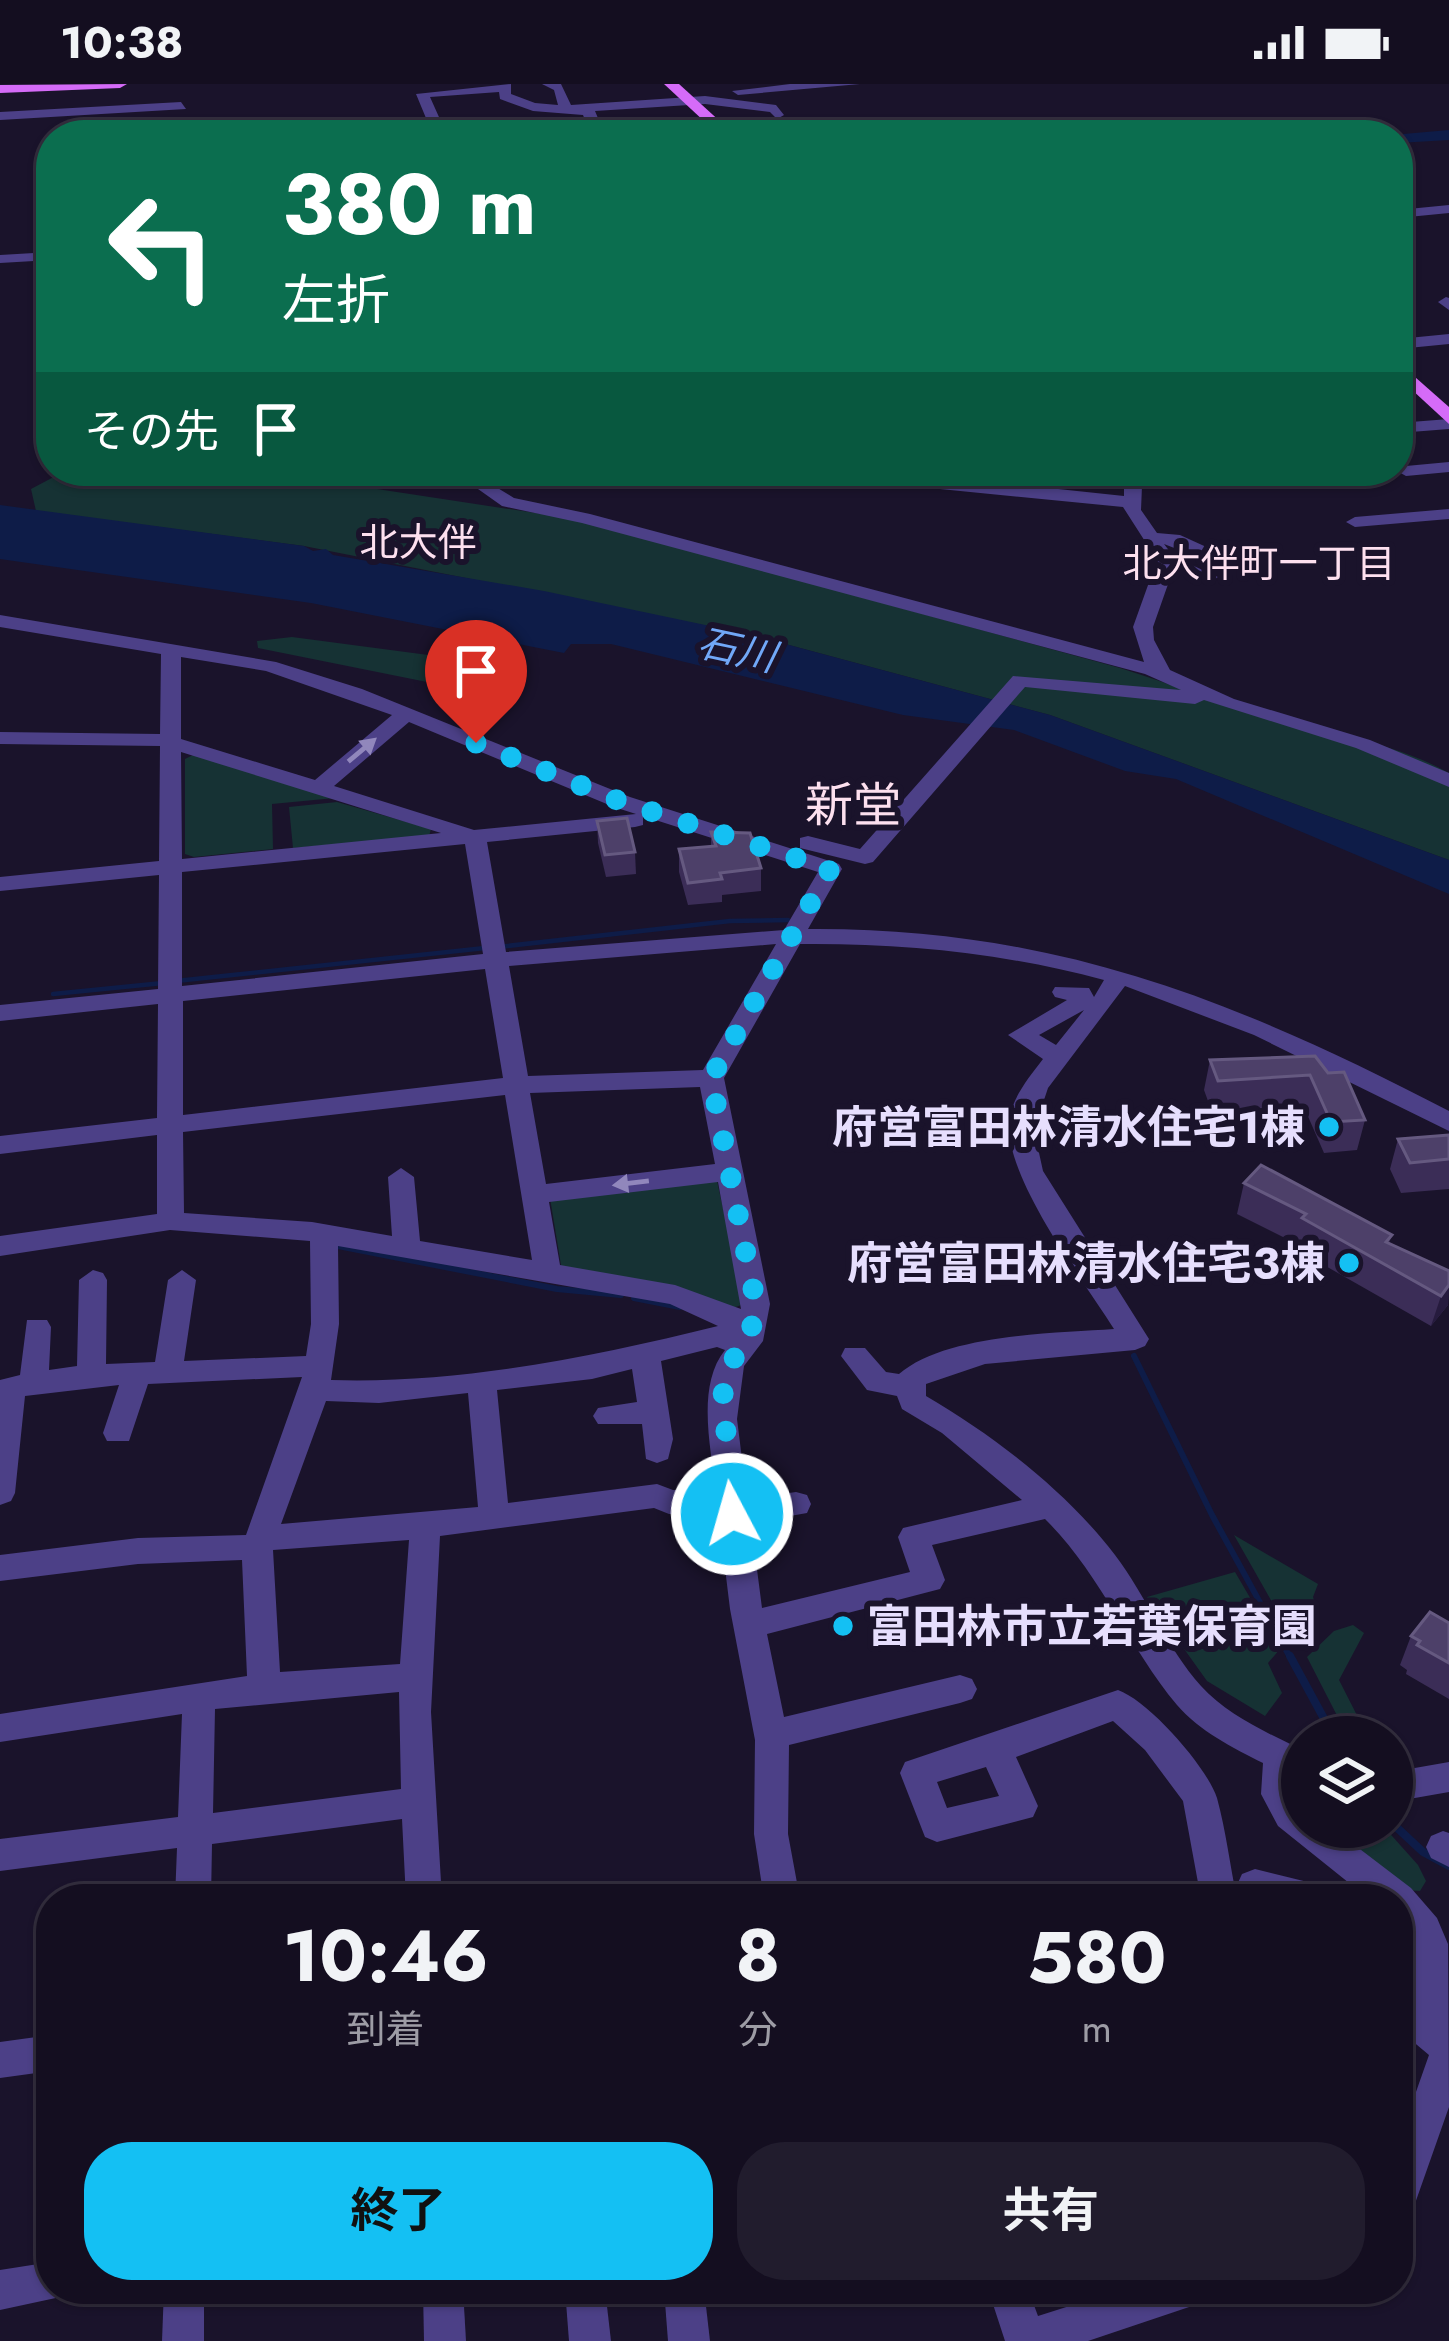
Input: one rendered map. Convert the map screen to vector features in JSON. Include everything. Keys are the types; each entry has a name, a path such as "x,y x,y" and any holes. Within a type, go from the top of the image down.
{"main road":[{"path":"7,89 120,84"},
{"path":"671,84 711,120"},
{"path":"1413,389 1449,421"}],"street":[{"path":"548,84 560,88 566,109"},
{"path":"723,84 724,90 732,92 854,84"},
{"path":"433,120 422,94 504,86 511,101 521,105 587,111 591,120"},
{"path":"0,106 7,89"},
{"path":"566,109 730,102 776,110 777,115"},
{"path":"0,116 181,106"},
{"path":"1413,213 1449,209"},
{"path":"0,259 36,257"},
{"path":"1413,343 1449,339"},
{"path":"1413,426 1449,421"},
{"path":"1413,470 1449,467"},
{"path":"487,486 508,502 584,518 1162,674 1219,700 1363,744 1449,781"},
{"path":"961,486 1131,502"},
{"path":"1133,486 1131,502 1166,561 1210,577"},
{"path":"1354,522 1449,514"},
{"path":"1154,538 1173,539 1248,570"},
{"path":"1162,674 1145,648 1141,628 1166,561"},
{"path":"0,621 269,666 406,714 652,811 829,866 829,876 711,1078 726,1172 756,1304 750,1333 730,1363 723,1391 731,1508 771,1735 771,1834 779,1884"},
{"path":"170,1221 171,648"},
{"path":"545,772 551,768 624,785 845,855 865,857 1014,684 1030,679 1219,700"},
{"path":"319,787 406,714"},
{"path":"0,738 171,742 475,836"},
{"path":"0,884 625,821 644,818 652,811"},
{"path":"475,836 548,1275"},
{"path":"0,1013 722,936 796,933 973,946 1119,976 1246,1019 1449,1122"},
{"path":"1119,976 1025,1100 1024,1155 1136,1340 1052,1343 933,1366 911,1379 912,1401 952,1425 1052,1505 1095,1553 1190,1697 1223,1725 1281,1755"},
{"path":"1058,1057 1020,1035 1083,1001 1081,993 1064,992"},
{"path":"0,1145 518,1085 711,1078"},
{"path":"536,1194 726,1172"},
{"path":"400,1177 406,1249"},
{"path":"0,1246 170,1221 324,1238 674,1295 711,1318 750,1333"},
{"path":"264,1687 260,1542 317,1378 325,1324 324,1238"},
{"path":"91,1375 93,1280"},
{"path":"168,1371 182,1280"},
{"path":"657,1450 661,1426 644,1382 658,1351 711,1318"},
{"path":"34,1384 37,1327"},
{"path":"0,1493 11,1388 91,1375 168,1371 317,1378 379,1392 481,1380 750,1333"},
{"path":"855,1356 877,1382 910,1388"},
{"path":"118,1433 137,1373"},
{"path":"481,1380 494,1518"},
{"path":"608,1416 654,1412"},
{"path":"0,1568 425,1526 657,1496 669,1502 731,1508 796,1504"},
{"path":"749,1625 929,1580 914,1538 1052,1505"},
{"path":"423,1884 414,1676 425,1526"},
{"path":"0,1728 264,1687 414,1676"},
{"path":"771,1735 960,1689"},
{"path":"193,1884 199,1698"},
{"path":"995,1751 1118,1704 1157,1740 1199,1796 1217,1884"},
{"path":"1281,1770 1274,1776 1281,1803"},
{"path":"1413,1783 1449,1777"},
{"path":"0,1855 419,1802"},
{"path":"1331,1848 1375,1884"},
{"path":"1413,1913 1432,1942 1431,2036 1413,2117"},
{"path":"0,2060 36,2055"},
{"path":"0,2290 36,2284"},
{"path":"183,2341 184,2304"},
{"path":"444,2304 446,2341"},
{"path":"586,2304 590,2341"},
{"path":"685,2304 689,2341"},
{"path":"1012,2304 1026,2341 1132,2304"}],"green space":[{"path":"358,486 575,519 1120,668 1251,712 1428,762 1449,773 1449,860 1050,715 748,634 304,546 36,511 31,489"},
{"path":"292,637 451,658 464,672 452,682 427,682 258,648 257,641"},
{"path":"193,755 335,798 272,804 273,849 194,857 185,854 185,759"},
{"path":"337,802 431,829 429,836 293,848 289,807"},
{"path":"717,1181 744,1304 733,1308 562,1271 550,1198"},
{"path":"1234,1535 1318,1584 1313,1597 1318,1613 1304,1632 1285,1625"},
{"path":"1235,1572 1280,1649 1268,1663 1282,1693 1265,1716 1207,1681 1147,1597"},
{"path":"1353,1625 1364,1633 1339,1680 1357,1716 1337,1716 1307,1657 1334,1631"},
{"path":"1351,1848 1403,1848 1426,1881 1420,1891 1413,1891 1413,1884 1396,1884"}],"water":[{"name":"石川","path":"0,505 304,546 313,551 326,549 333,555 544,591 748,634 1050,715 1449,860 1449,894 1176,779 1125,771 1014,730 903,715 611,644 571,644 564,653 311,603 0,559"}],"building":[{"path":"627,818 635,852 605,855 597,821"},
{"path":"711,832 750,833 761,868 688,883 679,849 716,846"},
{"path":"1315,1056 1328,1073 1344,1072 1365,1120 1331,1122 1310,1075 1218,1081 1210,1060"},
{"path":"1449,1135 1449,1159 1410,1163 1398,1139"},
{"path":"1261,1165 1392,1235 1386,1242 1449,1271 1449,1285 1441,1296 1302,1218 1306,1214 1244,1183"},
{"path":"1430,1612 1449,1623 1449,1663 1417,1645 1420,1641 1411,1636"}],"waterway":[{"path":"1413,137 1449,135"},
{"path":"498,947 730,921 788,920"},
{"path":"176,981 485,948"},
{"path":"53,994 163,983"},
{"path":"333,1245 557,1289 621,1295"},
{"path":"634,1298 680,1307"},
{"path":"1134,1356 1212,1515 1291,1659"},
{"path":"1290,1656 1323,1716"},
{"path":"1413,1843 1449,1866"}],"place":[{"name":"府営富田林清水住宅1棟","path":"1329,1127"},
{"name":"府営富田林清水住宅3棟","path":"1349,1263"},
{"name":"富田林市立若葉保育園","path":"843,1626"}],"district":[{"name":"北大伴","path":"418,542"},
{"name":"北大伴町一丁目","path":"1259,563"},
{"name":"新堂","path":"853,805"}],"route":[{"path":"476,743 622,802 830,869 711,1078 726,1172 756,1304 749,1341 730,1363 723,1391 732,1514"}]}
